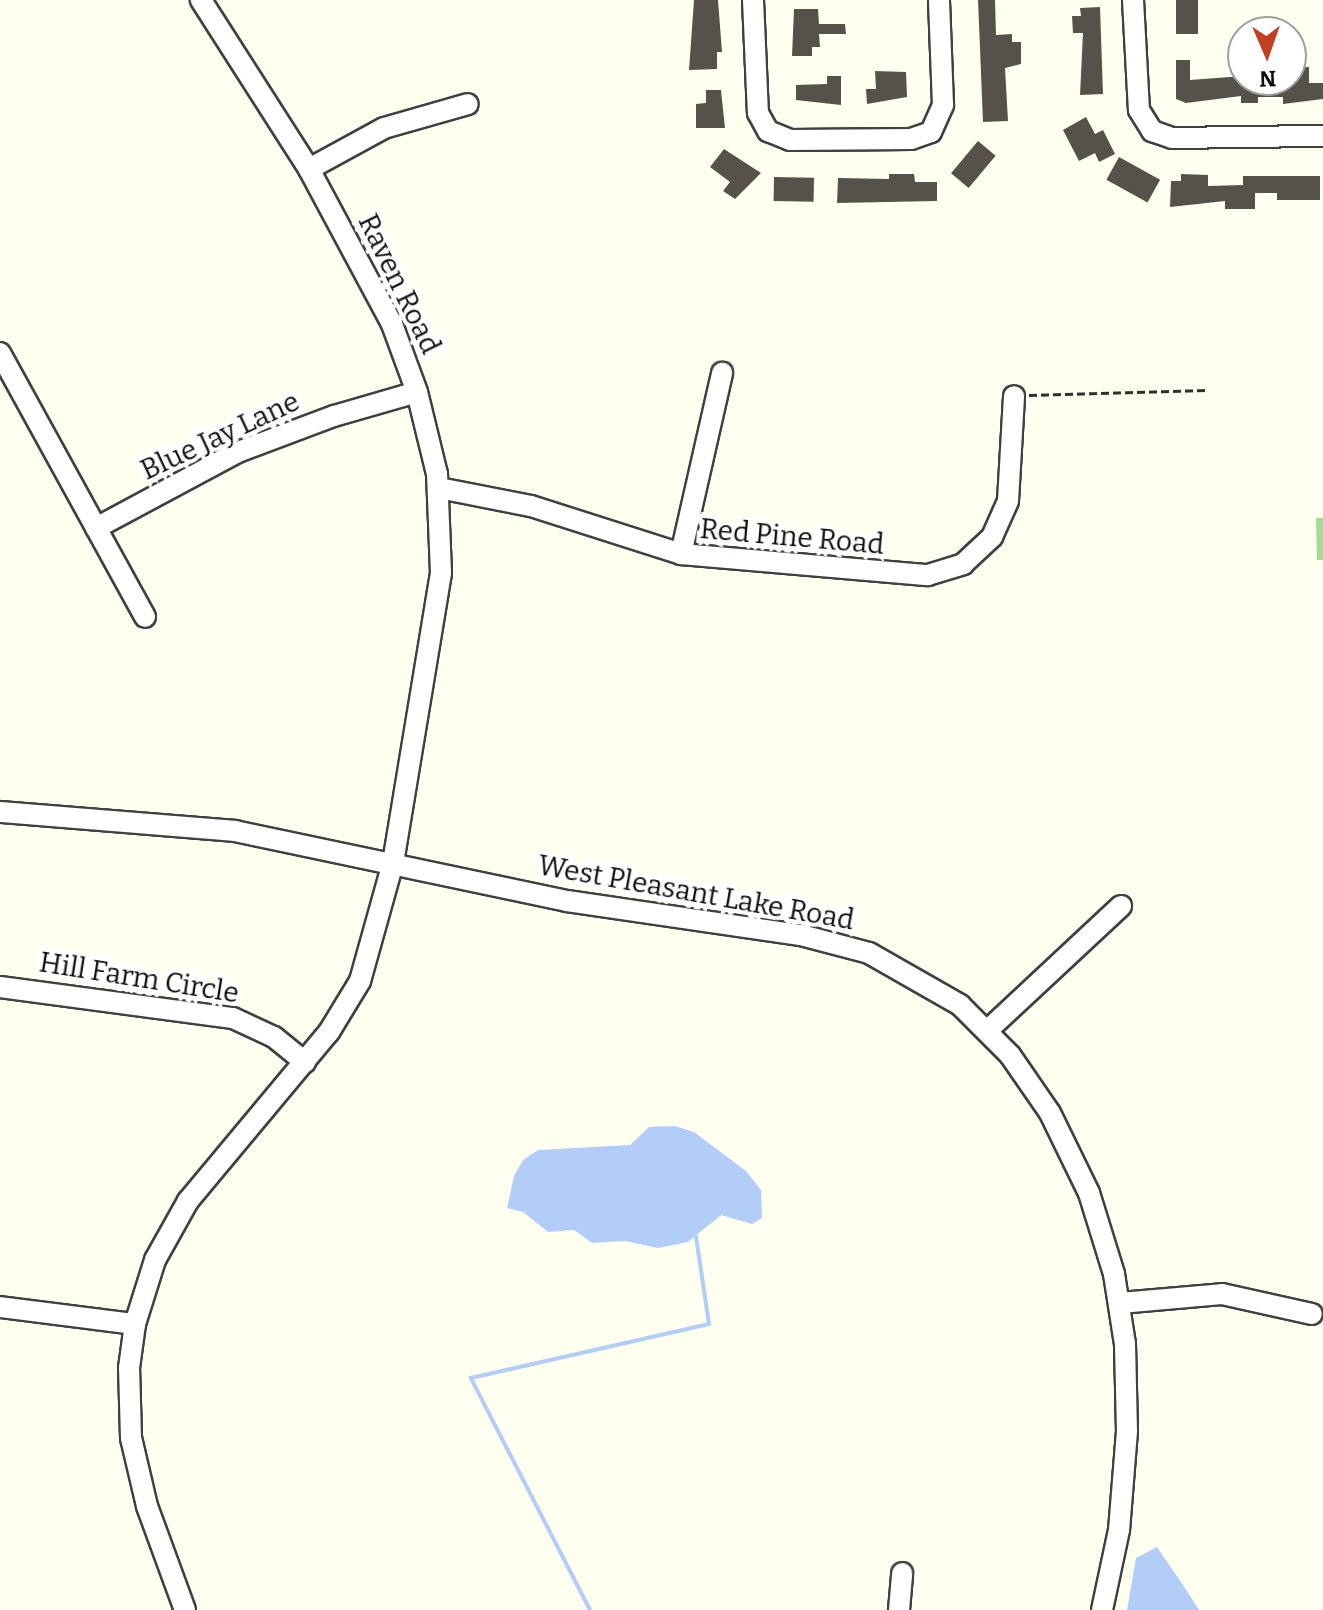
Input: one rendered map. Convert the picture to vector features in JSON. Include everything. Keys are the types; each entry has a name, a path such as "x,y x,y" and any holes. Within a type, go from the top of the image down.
{"street":[{"name":"Raven Road","path":"201,0 309,169 392,324 417,392 439,488 441,573 393,863"},
{"path":"753,0 758,108 768,131 790,140 911,139 931,132 943,105 939,0"},
{"path":"1133,0 1139,110 1149,128 1172,138 1323,136"},
{"path":"309,169 384,128 468,104"},
{"path":"0,353 145,617"},
{"path":"681,554 722,373"},
{"name":"Blue Jay Lane","path":"96,528 262,442 417,392"},
{"name":"Red Pine Road","path":"439,488 531,506 681,554 870,574 928,575 963,564 992,537 1008,501 1014,396"},
{"name":"West Pleasant Lake Road","path":"0,812 235,831 567,901 836,942 909,971 988,1030 1028,1078 1070,1150 1102,1228 1120,1303 1127,1387 1125,1481 1102,1610"},
{"path":"185,1610 147,1506 131,1438 129,1368 135,1324 155,1260 188,1201 305,1062 360,981 393,863"},
{"path":"988,1030 1121,906"},
{"name":"Hill Farm Circle","path":"0,987 233,1018 274,1037 305,1062"},
{"path":"1120,1303 1222,1294 1312,1314"},
{"path":"0,1307 135,1324"},
{"path":"899,1610 902,1573"}],"path":[{"path":"1014,396 1207,390"}],"green space":[{"path":"1316,518 1323,518 1323,560 1317,560"}],"water":[{"path":"675,1126 694,1132 746,1171 761,1190 762,1218 752,1224 721,1215 688,1242 658,1248 625,1241 592,1243 574,1230 548,1232 523,1212 507,1208 514,1176 523,1160 538,1150 630,1145 649,1127"},
{"path":"1157,1547 1199,1610 1127,1610 1136,1558"}],"building":[{"path":"694,0 718,0 722,52 717,52 717,69 689,70"},
{"path":"978,0 995,0 996,35 1012,34 1012,42 1021,42 1021,64 1005,68 1008,121 983,122"},
{"path":"1176,0 1198,0 1198,34 1176,34"},
{"path":"1100,7 1103,94 1080,95 1083,33 1073,33 1072,16 1081,16 1080,8"},
{"path":"794,9 818,9 819,24 845,24 846,34 819,34 820,47 812,47 812,56 792,56"},
{"path":"1176,60 1190,60 1190,80 1227,77 1227,96 1241,96 1186,103 1176,99"},
{"path":"1307,67 1309,83 1323,83 1323,99 1283,104 1283,97 1258,97 1258,103 1241,103 1241,96 1307,96"},
{"path":"875,71 906,72 907,97 867,104 866,89 876,89"},
{"path":"827,76 841,76 841,105 796,100 796,85 827,84"},
{"path":"706,90 721,90 725,128 696,128 696,104 706,103"},
{"path":"1086,117 1095,134 1103,130 1115,154 1099,162 1095,153 1079,161 1063,130"},
{"path":"978,141 996,156 969,188 951,173"},
{"path":"724,149 761,173 735,199 723,191 730,182 710,167"},
{"path":"1119,157 1160,180 1148,203 1106,180"},
{"path":"889,174 914,174 915,182 937,182 937,201 837,203 838,178 889,179"},
{"path":"1181,174 1208,175 1208,186 1243,185 1243,176 1320,176 1320,200 1277,200 1277,193 1255,193 1255,209 1225,209 1225,201 1170,207 1171,181 1181,181"},
{"path":"774,177 814,178 814,202 774,201"}],"waterway":[{"path":"590,1610 471,1378 709,1324 696,1237"}]}
